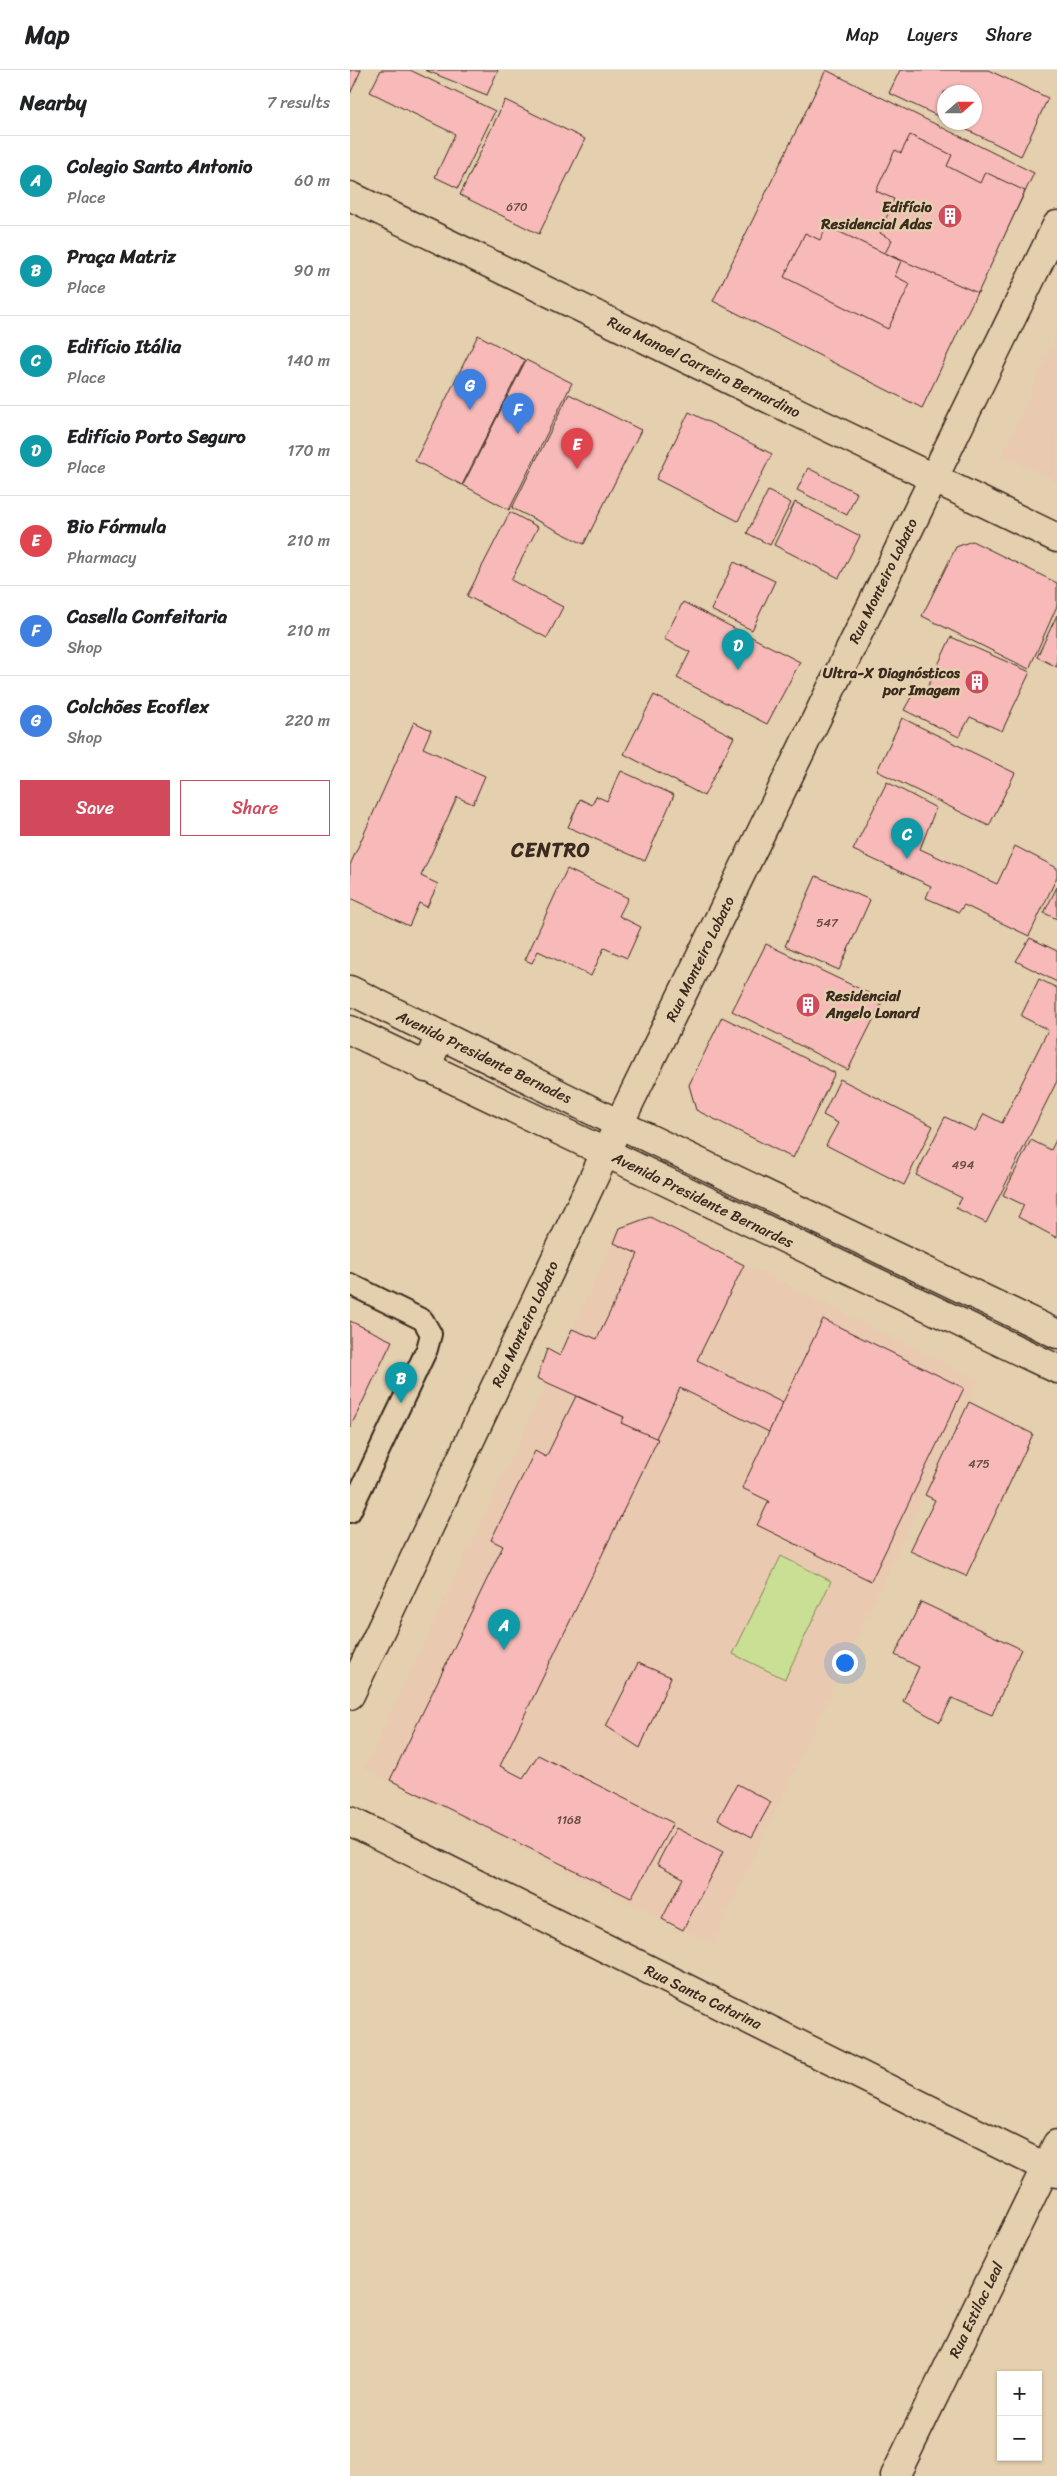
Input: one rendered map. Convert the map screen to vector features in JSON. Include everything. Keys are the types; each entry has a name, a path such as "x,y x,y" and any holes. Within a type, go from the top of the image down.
{"street":[{"name":"Rua Manoel Carreira Bernardino","path":"350,196 1057,538"},
{"name":"Rua Monteiro Lobato","path":"350,1695 619,1124 1057,225"},
{"name":"Avenida Presidente Bernades","path":"350,990 619,1124"},
{"name":"Avenida Presidente Bernardes","path":"350,1030 606,1154 1056,1365"},
{"path":"426,1068 440,1035"},
{"name":"Avenida Presidente Bernardes","path":"619,1124 1057,1334"},
{"name":"Rua Santa Catarina","path":"350,1821 1053,2161"},
{"name":"Rua Estilac Leal","path":"895,2476 1053,2161"}],"lane":[{"path":"350,1284 423,1320 430,1334 427,1349 350,1512"}],"shaded area":[{"path":"1057,334 1057,481 1003,455"},
{"path":"650,1217 978,1380 712,1944 365,1768 620,1228"}],"green space":[{"path":"781,1556 831,1581 785,1679 733,1654"}],"building":[{"path":"350,70 361,70 350,94"},
{"path":"381,70 410,70 495,111 458,188 435,177 455,134 370,92"},
{"path":"425,70 498,70 487,95"},
{"path":"826,70 937,125 937,130 947,130 1034,173 922,408 713,301"},
{"path":"900,70 988,70 1048,98 1021,156 967,130 982,130 982,85 937,85 937,116 889,93"},
{"path":"505,100 585,139 539,234 460,195"},
{"name":"Edifício Residencial Adas","path":"910,135 952,155 947,166 980,183 985,172 1025,191 978,293 885,253 892,240 880,233 894,199 876,191 895,150 901,153"},
{"path":"827,226 901,261 895,276 910,284 888,329 784,277 805,233 820,240"},
{"path":"478,335 525,360 462,485 415,461"},
{"path":"526,360 572,383 509,510 463,485"},
{"path":"569,394 641,430 584,544 512,508"},
{"path":"689,412 772,454 738,521 656,479"},
{"path":"808,468 857,493 847,515 797,490"},
{"path":"768,491 791,503 770,545 747,533"},
{"path":"795,502 860,536 839,578 774,545"},
{"path":"510,512 538,527 511,580 563,607 547,638 467,596"},
{"path":"972,541 1057,583 1057,606 1029,669 922,616 956,547"},
{"path":"734,562 775,581 752,630 711,610"},
{"path":"683,602 800,662 767,724 677,678 690,652 664,639"},
{"path":"1057,615 1057,667 1037,657"},
{"name":"Ultra-X Diagnósticos por Imagem","path":"951,637 1030,672 1002,731 970,717 959,737 904,710 914,692 923,697"},
{"path":"654,695 734,737 704,796 624,754"},
{"path":"902,718 1015,773 989,826 877,771"},
{"path":"414,722 431,730 423,748 485,776 473,804 457,797 421,876 438,884 427,907 419,903 409,926 350,898 350,865"},
{"path":"621,771 674,795 645,861 568,827 580,799 592,805 596,796 607,801"},
{"path":"887,782 936,808 920,849 997,884 1015,846 1057,868 1057,877 1029,936 964,905 959,912 926,898 931,886 853,850"},
{"path":"567,869 628,898 619,916 641,927 627,958 604,948 591,976 538,951 532,963 525,960"},
{"path":"816,876 870,900 839,970 785,946"},
{"path":"1057,887 1057,919 1044,913"},
{"path":"1030,938 1057,951 1057,982 1016,961"},
{"name":"Residencial Angelo Lonard","path":"766,944 883,1000 848,1070 732,1011"},
{"path":"1039,979 1057,988 1057,1081 986,1223 956,1208 962,1198 916,1175 945,1117 975,1131 984,1114 1002,1123 1048,1030 1021,1016"},
{"path":"722,1017 835,1073 793,1158 696,1110 689,1085"},
{"path":"840,1079 933,1126 904,1185 826,1145 838,1123 823,1115"},
{"path":"1057,1138 1057,1238 1018,1217 1024,1205 1003,1195 1031,1140 1051,1150"},
{"path":"650,1217 744,1265 697,1360 783,1403 769,1432 680,1388 655,1440 621,1423 624,1417 537,1378 547,1349 560,1356 572,1329 597,1339 638,1254 614,1243 620,1228"},
{"path":"823,1319 964,1388 871,1581 757,1525 769,1501 742,1488"},
{"path":"350,1321 392,1341 350,1428"},
{"path":"576,1396 624,1417 621,1423 658,1439 500,1766 523,1778 538,1755 673,1823 631,1898 390,1780 503,1546 491,1540 535,1451 546,1457"},
{"path":"969,1402 1033,1434 966,1576 910,1551 935,1500 925,1495"},
{"path":"921,1602 1021,1649 992,1715 952,1698 940,1722 903,1701 919,1667 895,1655"},
{"path":"638,1663 671,1677 640,1748 606,1726"},
{"path":"737,1784 771,1802 752,1837 718,1819"},
{"path":"676,1828 723,1852 683,1930 662,1919 683,1878 657,1864"}],"place":[{"name":"Edifício Residencial Adas","path":"950,216"},
{"name":"Colchões Ecoflex","path":"470,410"},
{"name":"Casella Confeitaria","path":"518,434"},
{"name":"Bio Fórmula","path":"577,469"},
{"name":"Edifício Porto Seguro","path":"738,670"},
{"name":"Ultra-X Diagnósticos por Imagem","path":"977,682"},
{"name":"Edifício Itália","path":"907,859"},
{"name":"Residencial Angelo Lonard","path":"808,1005"},
{"name":"Praça Matriz","path":"401,1403"},
{"name":"Colegio Santo Antonio","path":"504,1650"}],"district":[{"name":"CENTRO","path":"551,850"}]}
